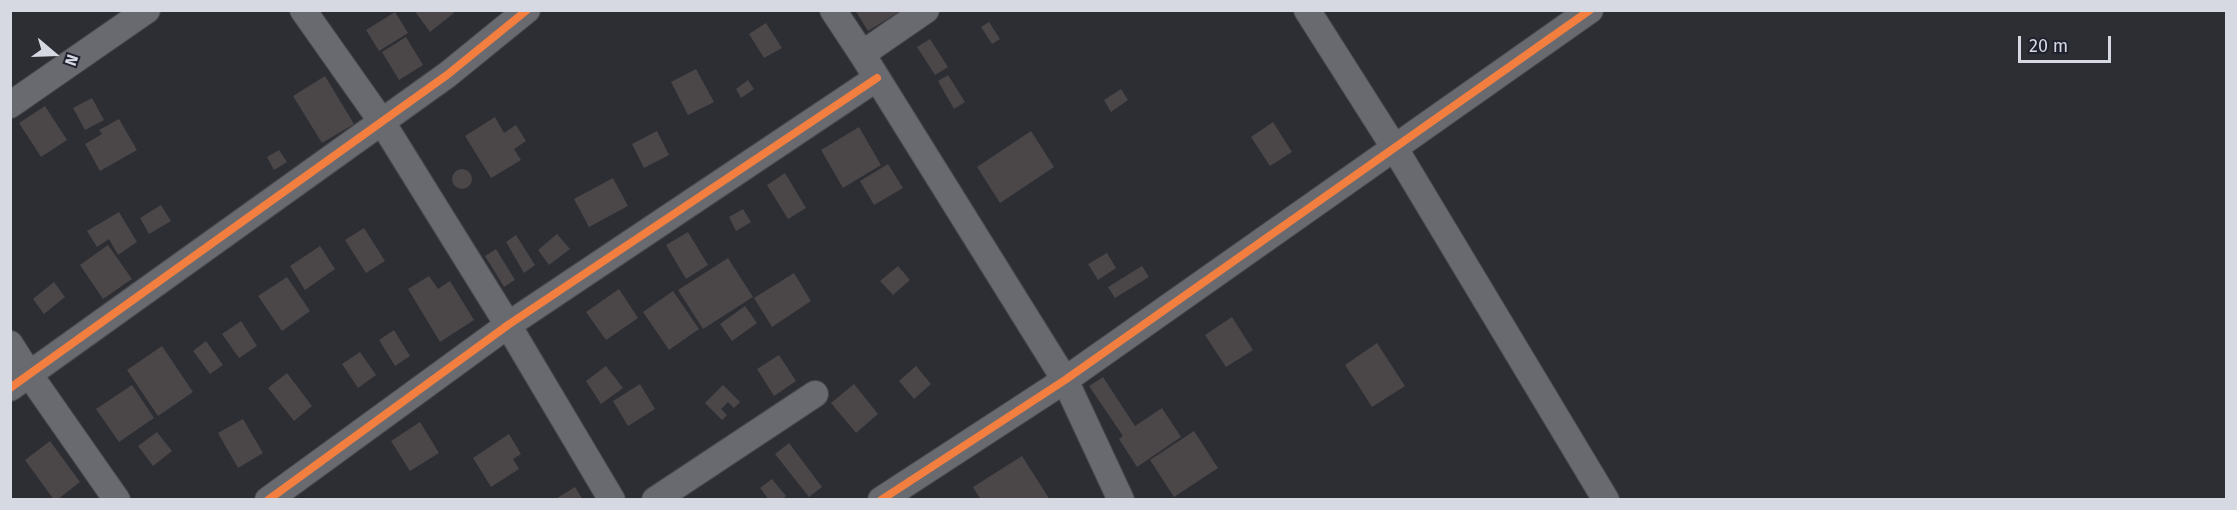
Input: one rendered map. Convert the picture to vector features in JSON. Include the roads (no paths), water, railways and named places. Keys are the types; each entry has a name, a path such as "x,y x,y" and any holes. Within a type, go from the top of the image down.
{"street":[{"path":"10,105 147,10"},
{"path":"303,10 382,122 508,325 612,500"},
{"path":"20,381 447,75 527,10"},
{"path":"832,10 862,54 1065,380 1121,500"},
{"path":"862,54 926,10"},
{"path":"1307,10 1394,147 1606,500"},
{"path":"881,500 1065,380 1590,10"},
{"path":"268,500 508,325 877,78"},
{"path":"10,344 20,381 117,500"},
{"path":"655,500 815,394"}]}
